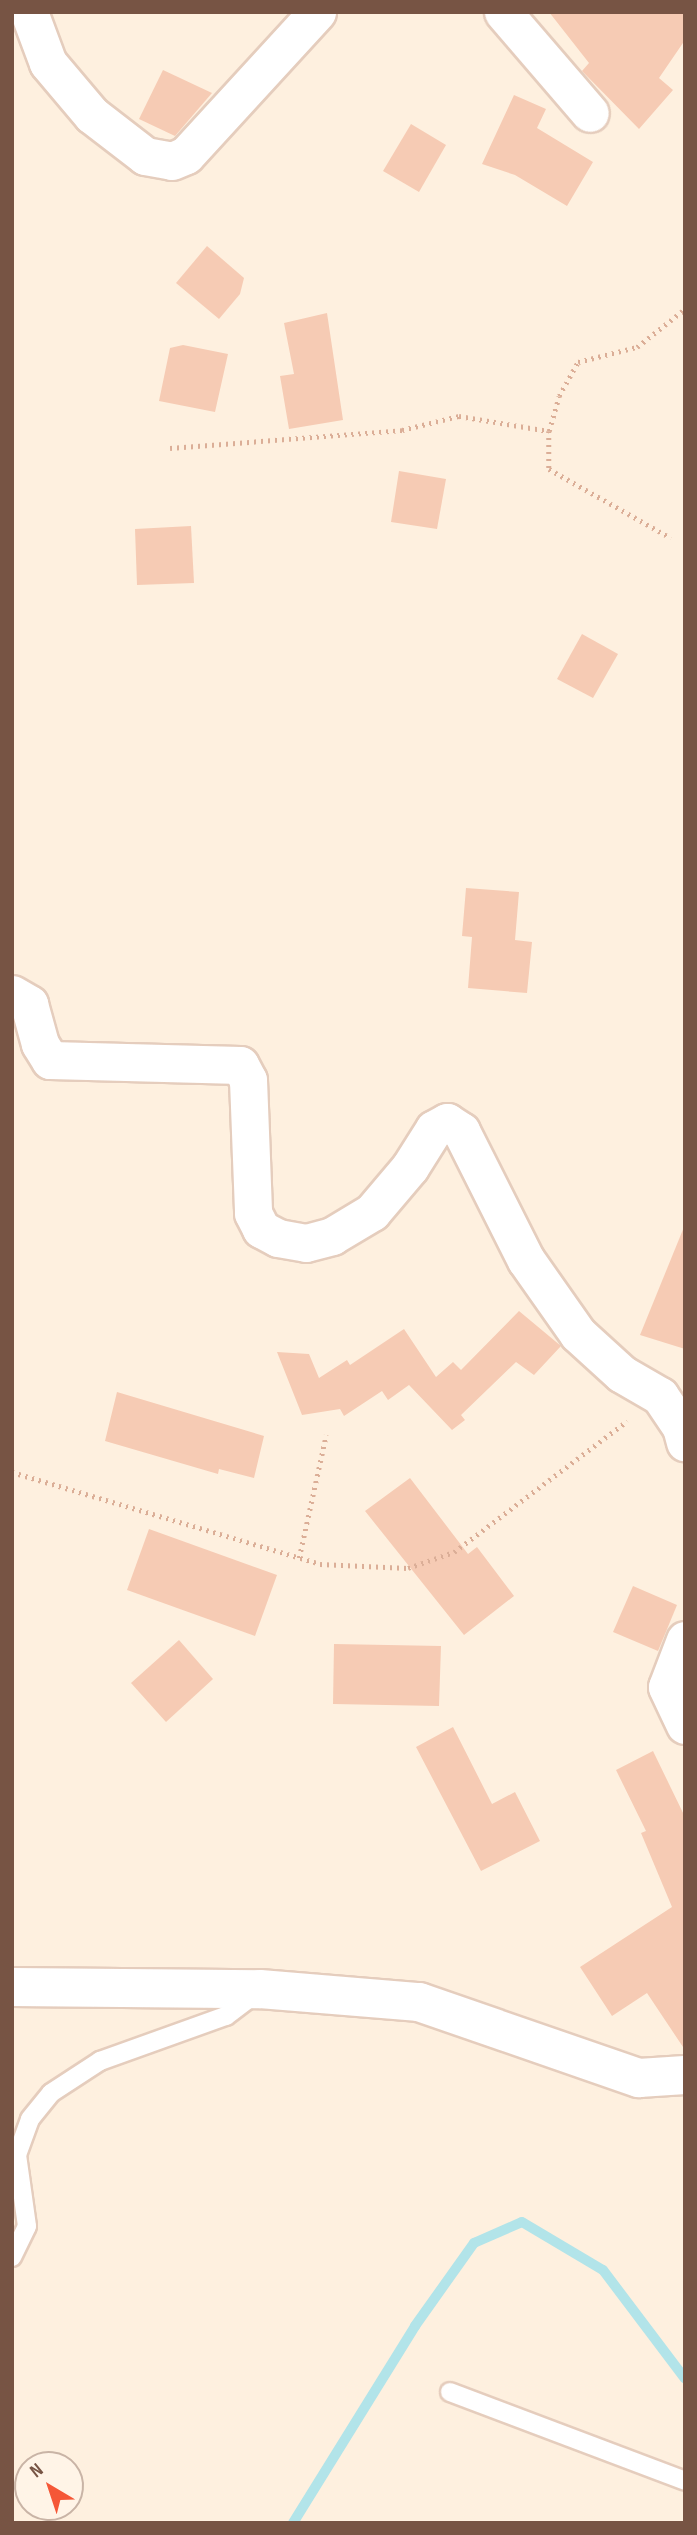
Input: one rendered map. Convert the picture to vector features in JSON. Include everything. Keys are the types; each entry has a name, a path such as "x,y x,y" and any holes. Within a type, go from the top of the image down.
{"street":[{"path":"29,12 48,63 92,115 145,156 172,161 186,155 317,12"},
{"path":"503,12 590,113"},
{"path":"12,994 29,1004 40,1044 50,1060 240,1065 248,1080 253,1213 261,1229 278,1238 306,1243 332,1236 372,1212 410,1167 434,1129 447,1122 461,1131 526,1259 578,1334 622,1374 660,1396 681,1426 685,1442"},
{"path":"685,1640 667,1687 685,1725"},
{"path":"12,1987 260,1989 419,2002 639,2078 685,2075"}],"lane":[{"path":"12,2257 27,2226 17,2155 30,2119 51,2093 100,2061 226,2016 260,1989"},
{"path":"450,2392 685,2481"}],"path":[{"path":"671,538 550,469 549,431 559,396 578,362 637,347 685,309"},
{"path":"170,448 402,430 459,416 549,431"},
{"path":"12,1472 320,1564 408,1568 454,1552 660,1396"},
{"path":"299,1558 326,1435"}],"building":[{"path":"549,12 685,12 685,40 659,78 673,90 639,129 582,71 589,63"},
{"path":"163,70 212,93 175,136 139,119"},
{"path":"514,95 546,109 537,128 593,162 567,206 515,175 482,164"},
{"path":"411,124 446,145 419,192 383,171"},
{"path":"207,246 244,278 240,294 219,319 176,283"},
{"path":"327,313 343,420 289,429 280,376 294,374 284,323"},
{"path":"183,345 228,354 215,412 159,401 170,348"},
{"path":"399,471 446,479 437,529 391,522"},
{"path":"191,526 194,583 137,585 135,529"},
{"path":"582,634 618,654 593,698 557,679"},
{"path":"466,888 519,892 515,940 532,942 527,993 468,988 472,937 462,936"},
{"path":"685,1228 685,1349 640,1335"},
{"path":"519,1311 561,1346 534,1375 516,1362 461,1415 465,1420 452,1430 409,1385 388,1400 382,1391 344,1416 340,1409 302,1415 277,1352 309,1354 319,1378 347,1360 350,1365 404,1329 436,1377 453,1362 461,1370"},
{"path":"117,1392 264,1436 254,1478 219,1469 218,1474 105,1441"},
{"path":"410,1478 468,1554 477,1547 514,1596 464,1635 365,1511"},
{"path":"149,1529 277,1575 255,1636 127,1590"},
{"path":"633,1586 677,1605 658,1651 613,1632"},
{"path":"179,1640 213,1679 166,1722 131,1683"},
{"path":"334,1644 441,1646 439,1706 333,1704"},
{"path":"453,1727 492,1804 515,1792 540,1841 481,1871 416,1747"},
{"path":"653,1751 685,1817 685,2050 647,1993 612,2016 580,1967 672,1907 641,1833 646,1831 616,1770"}],"waterway":[{"path":"293,2523 415,2326 474,2243 522,2222 603,2270 685,2379"}]}
